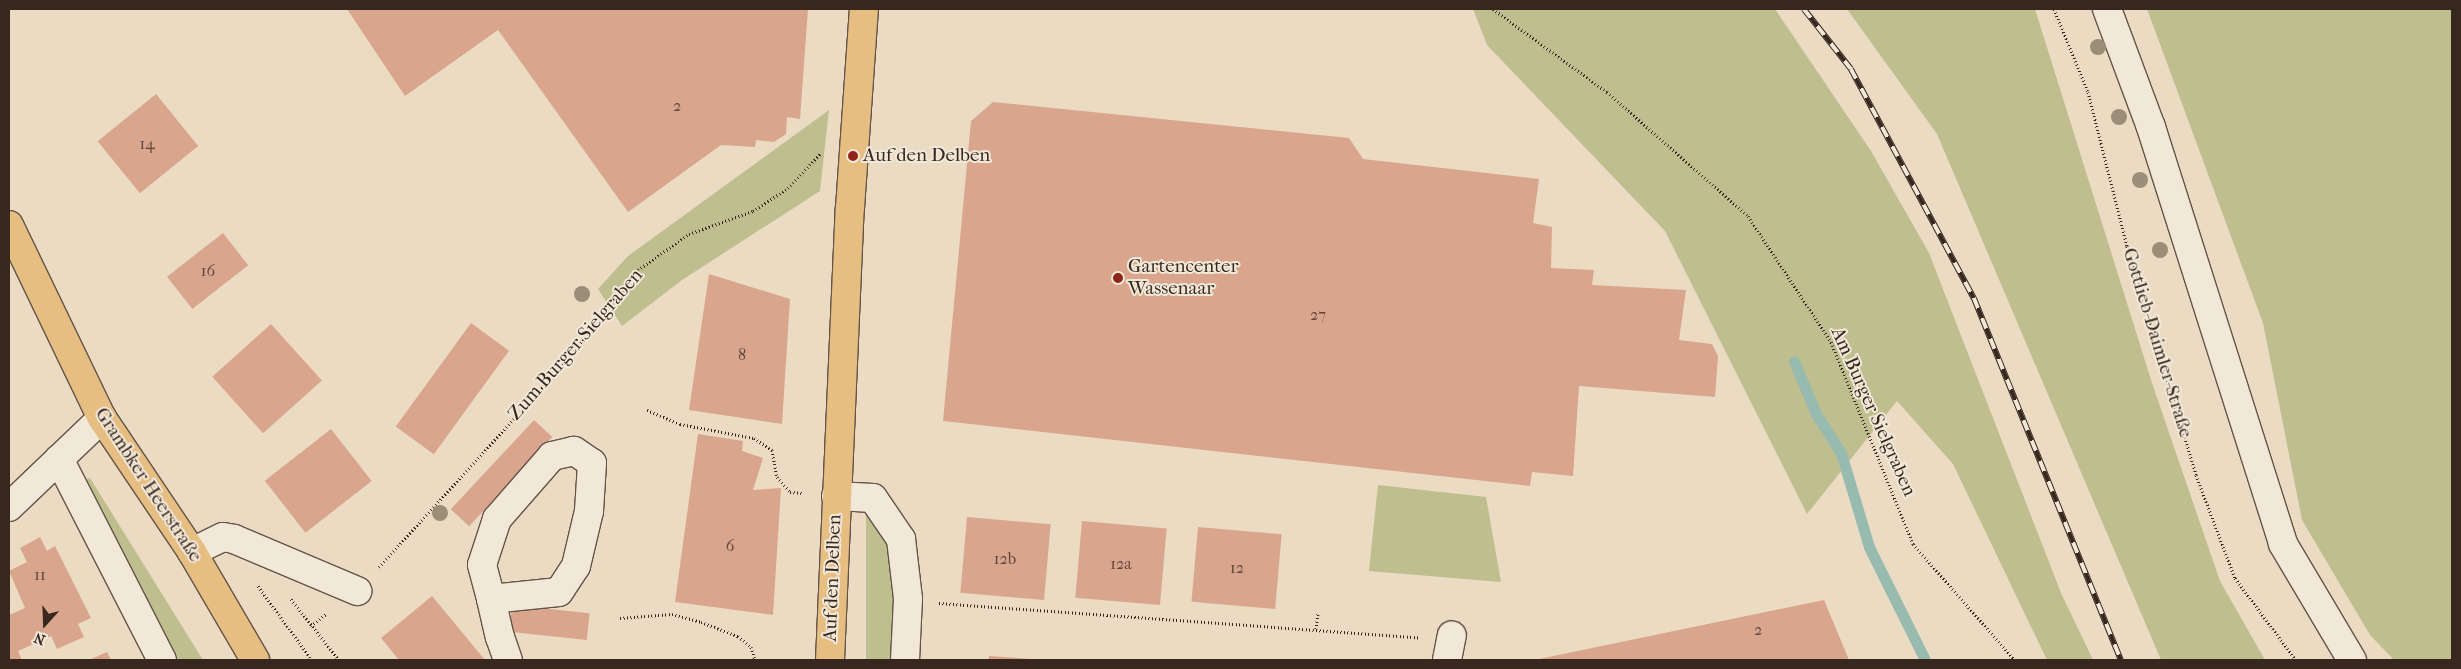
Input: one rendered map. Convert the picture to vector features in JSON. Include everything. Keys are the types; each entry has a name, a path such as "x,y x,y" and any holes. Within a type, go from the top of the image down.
{"main road":[{"name":"Auf den Delben","path":"830,660 836,496 864,9"},
{"name":"Grambker Heerstraße","path":"9,225 102,418 192,552 255,660"}],"street":[{"path":"2107,9 2151,127 2284,544 2352,660"},
{"path":"9,508 102,418"},
{"path":"491,599 559,592 576,566 589,511 592,463 574,451 552,456 497,519 482,565 491,599 508,660"},
{"path":"59,459 162,660"},
{"name":"Auf den Delben","path":"836,496 873,498 901,539 908,599 905,660"},
{"path":"192,552 223,537 234,539 357,591"}],"path":[{"name":"Am Burger Sielgraben","path":"1493,9 1607,92 1748,216 1832,342 1913,544 2015,660"},
{"name":"Gottlieb-Daimler-Straße","path":"2054,9 2088,92 2127,246 2196,476 2235,578 2296,660"},
{"name":"Zum Burger Sielgraben","path":"406,538 570,357 638,270 688,234 753,211 788,188 825,148"},
{"path":"647,410 680,424 754,438 772,450 777,477 790,492 836,496"},
{"path":"908,599 1316,629 1408,638 1450,648"},
{"path":"311,626 330,610"},
{"path":"1316,629 1318,612"},
{"path":"620,618 672,614 702,622 738,636 751,647 754,660"}],"shaded area":[{"path":"1473,9 1775,9 1871,151 1929,253 2061,593 2093,660 2047,660 1953,464 1897,401 1807,514 1665,231 1487,45"},
{"path":"1847,9 2035,9 2152,383 2220,581 2265,660 2161,660 1937,134"},
{"path":"2147,9 2452,9 2452,660 2394,660 2370,635 2302,520 2263,323"},
{"path":"829,110 820,191 682,280 622,326 598,289 628,256"},
{"path":"90,478 203,660 174,660 82,481"},
{"path":"1378,485 1486,497 1501,582 1369,571"},
{"path":"866,503 887,531 896,568 896,660 866,660"}],"building":[{"path":"347,9 808,9 800,119 787,117 786,134 774,142 756,140 755,147 721,145 628,212 498,30 405,96"},
{"path":"156,94 198,146 140,193 98,141"},
{"path":"993,102 1349,138 1363,159 1539,179 1533,223 1552,227 1551,268 1594,270 1592,285 1686,290 1679,340 1712,344 1718,356 1715,397 1579,386 1573,476 1532,472 1530,486 943,421 971,121"},
{"path":"223,233 248,265 192,309 167,277"},
{"path":"709,274 790,299 782,424 689,410"},
{"path":"471,323 509,351 434,454 396,427"},
{"path":"271,324 322,380 263,433 212,377"},
{"path":"534,420 552,437 469,526 451,509"},
{"path":"331,429 372,481 305,533 265,481"},
{"path":"698,434 743,441 742,451 763,458 753,490 781,488 773,615 675,602"},
{"path":"967,517 1051,524 1044,600 960,593"},
{"path":"1082,521 1167,528 1160,605 1075,598"},
{"path":"1198,527 1282,534 1275,609 1191,602"},
{"path":"40,537 47,551 55,546 91,618 78,624 84,637 57,649 51,636 18,651 22,660 9,660 9,615 25,608 9,571 27,562 20,548"},
{"path":"432,596 485,660 399,660 381,638"},
{"path":"1824,600 1849,660 1539,660 1539,659"},
{"path":"512,605 590,613 587,640 509,632"},
{"path":"107,652 111,660 89,660"},
{"path":"989,656 1030,659 1030,660 989,660"}],"waterway":[{"path":"1794,361 1816,414 1841,453 1869,547 1925,660"}],"railway":[{"path":"1804,9 1851,69 1974,298 2121,660"}],"place":[{"name":"Auf den Delben","path":"853,156"},
{"name":"Gartencenter Wassenaar","path":"1118,278"}]}
